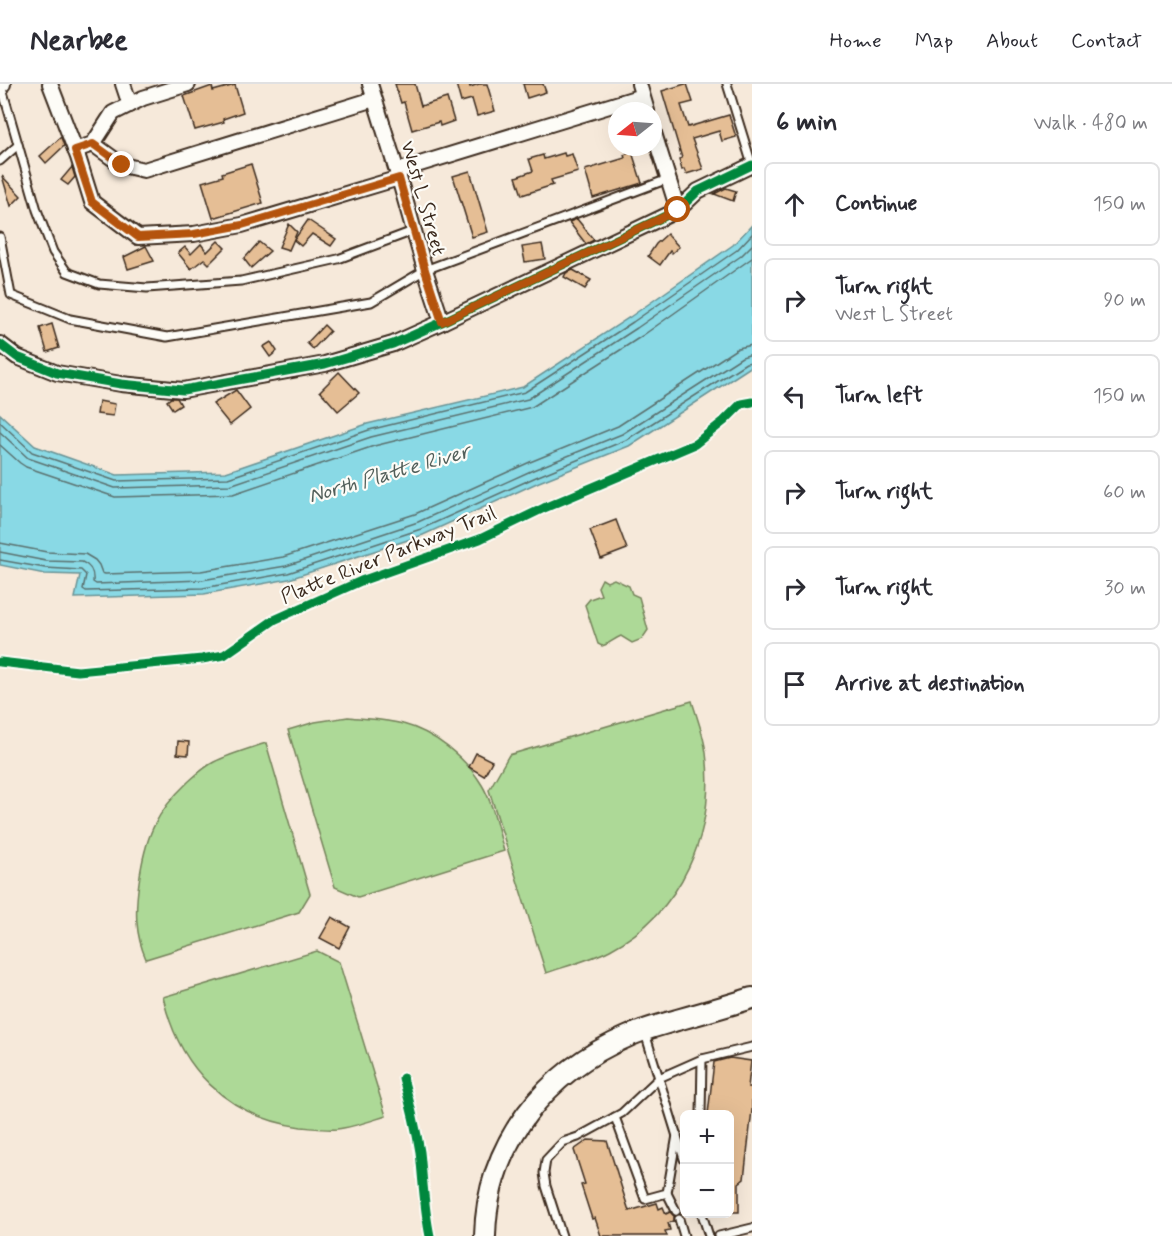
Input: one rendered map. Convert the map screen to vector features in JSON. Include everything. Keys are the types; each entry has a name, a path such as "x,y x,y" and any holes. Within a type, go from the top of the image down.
{"main road":[{"path":"485,1236 492,1182 502,1157 521,1122 543,1093 586,1057 631,1035 752,998"}],"street":[{"path":"50,84 92,202 138,237 194,234 242,225 398,175 641,90"},
{"path":"123,84 130,105"},
{"path":"75,150 93,144 113,114 143,98 188,84"},
{"name":"West L Street","path":"370,84 442,322"},
{"path":"93,144 122,165 144,170 374,99"},
{"path":"661,156 678,210"},
{"path":"0,344 18,357 57,373 121,384 183,390 326,364 393,344 442,322 678,210 698,191 752,165"}],"lane":[{"path":"1,84 37,210 53,252 67,272 99,284 147,288 241,281 338,259 414,231"},
{"path":"727,84 752,165"},
{"path":"0,161 18,145"},
{"path":"0,237 11,295 70,319 167,337 370,302 425,270 668,179"},
{"path":"644,1030 680,1145"},
{"path":"562,1236 544,1173 546,1160 563,1142 578,1137 622,1113 659,1078 702,1059 752,1047"},
{"path":"701,1110 702,1059"},
{"path":"615,1117 645,1200 667,1193"},
{"path":"676,1211 667,1193 677,1135"},
{"path":"703,1218 708,1236"},
{"path":"679,1220 684,1236"},
{"path":"719,1236 752,1228"}],"green space":[{"path":"602,579 607,582 614,579 629,586 632,594 639,597 648,630 642,639 632,643 621,636 605,645 598,644 585,605 590,599 601,595 598,587"},
{"path":"692,701 705,746 708,783 699,840 689,867 675,892 657,914 635,934 602,954 546,973 489,790 509,755"},
{"path":"348,717 403,724 426,733 448,747 467,765 486,792 504,851 358,897 335,887 288,730 315,722"},
{"path":"266,743 310,894 299,912 146,959 138,931 138,892 141,866 153,827 177,793 207,766 226,756"},
{"path":"317,951 339,962 386,1116 337,1129 301,1127 274,1121 250,1112 229,1100 210,1085 194,1067 170,1023 163,997"}],"water":[{"name":"North Platte River","path":"752,225 752,366 629,446 539,482 423,535 289,579 204,594 75,598 80,575 45,574 0,565 0,414 35,446 117,475 226,472 367,424 523,387 630,317 733,245"}],"building":[{"path":"395,84 415,84 421,106 447,98 454,121 440,126 439,122 412,130 404,102 401,103"},
{"path":"456,84 469,84 470,87 487,84 495,111 477,116 472,99 461,102"},
{"path":"523,84 543,84 546,92 527,98"},
{"path":"687,84 693,102 681,105 688,127 729,115 736,137 722,141 719,131 692,139 703,169 686,174 684,169 682,170 679,159 682,158 662,91"},
{"path":"235,85 243,112 223,119 224,122 195,130 184,96 212,86 213,91"},
{"path":"61,137 64,146 46,163 40,156"},
{"path":"564,153 565,156 572,154 578,172 551,180 553,185 522,195 516,177 533,171 529,159 543,155 544,159"},
{"path":"624,156 633,156 642,183 593,198 585,170 625,158"},
{"path":"251,164 263,203 213,218 202,182"},
{"path":"72,167 75,177 68,185 61,180"},
{"path":"470,171 488,232 472,237 453,176"},
{"path":"2,176 21,196 11,206"},
{"path":"726,188 736,191 733,201 714,194"},
{"path":"577,219 594,240 586,244 569,222"},
{"path":"308,220 336,239 331,246 312,234 301,246 294,240"},
{"path":"289,224 297,232 289,250 279,247"},
{"path":"667,234 679,247 672,253 670,251 660,265 648,256"},
{"path":"218,241 225,248 209,264 204,259 191,269 178,253 185,247 191,254 201,244 207,252"},
{"path":"259,242 270,251 251,268 244,259"},
{"path":"542,244 545,259 525,262 522,247"},
{"path":"146,246 154,261 128,269 124,257"},
{"path":"573,270 591,280 585,289 564,277 566,273"},
{"path":"52,324 59,348 47,352 40,328"},
{"path":"324,325 330,331 313,349 307,343"},
{"path":"271,342 277,351 270,357 263,347"},
{"path":"339,372 359,393 338,411 320,391"},
{"path":"236,390 250,409 230,425 213,404"},
{"path":"177,398 181,405 173,410 167,401"},
{"path":"99,401 115,404 113,416 97,414"},
{"path":"616,520 627,549 601,559 590,530"},
{"path":"178,741 189,742 188,755 177,754"},
{"path":"476,753 492,761 484,776 469,767"},
{"path":"332,917 350,927 339,948 320,938"},
{"path":"730,1058 751,1061 748,1087 752,1087 752,1110 744,1179 739,1183 739,1212 734,1212 734,1110 708,1110 714,1062"},
{"path":"588,1140 607,1141 629,1211 657,1203 659,1209 663,1207 666,1214 670,1212 674,1216 674,1221 668,1223 670,1230 665,1231 667,1236 601,1236 595,1218 592,1219 581,1185 585,1184 574,1150"}],"cycle path":[{"path":"0,344 17,357 57,373 121,384 183,390 325,364 393,344 442,322 678,210 698,191 752,165"},
{"name":"Platte River Parkway Trail","path":"0,662 78,671 224,655 274,620 361,581 480,539 544,508 695,444 741,404 752,402"},
{"path":"403,1078 420,1152 430,1236"}],"route":[{"path":"122,165 93,144 75,150 92,202 138,237 194,234 242,225 399,178 442,322 678,210"}]}
